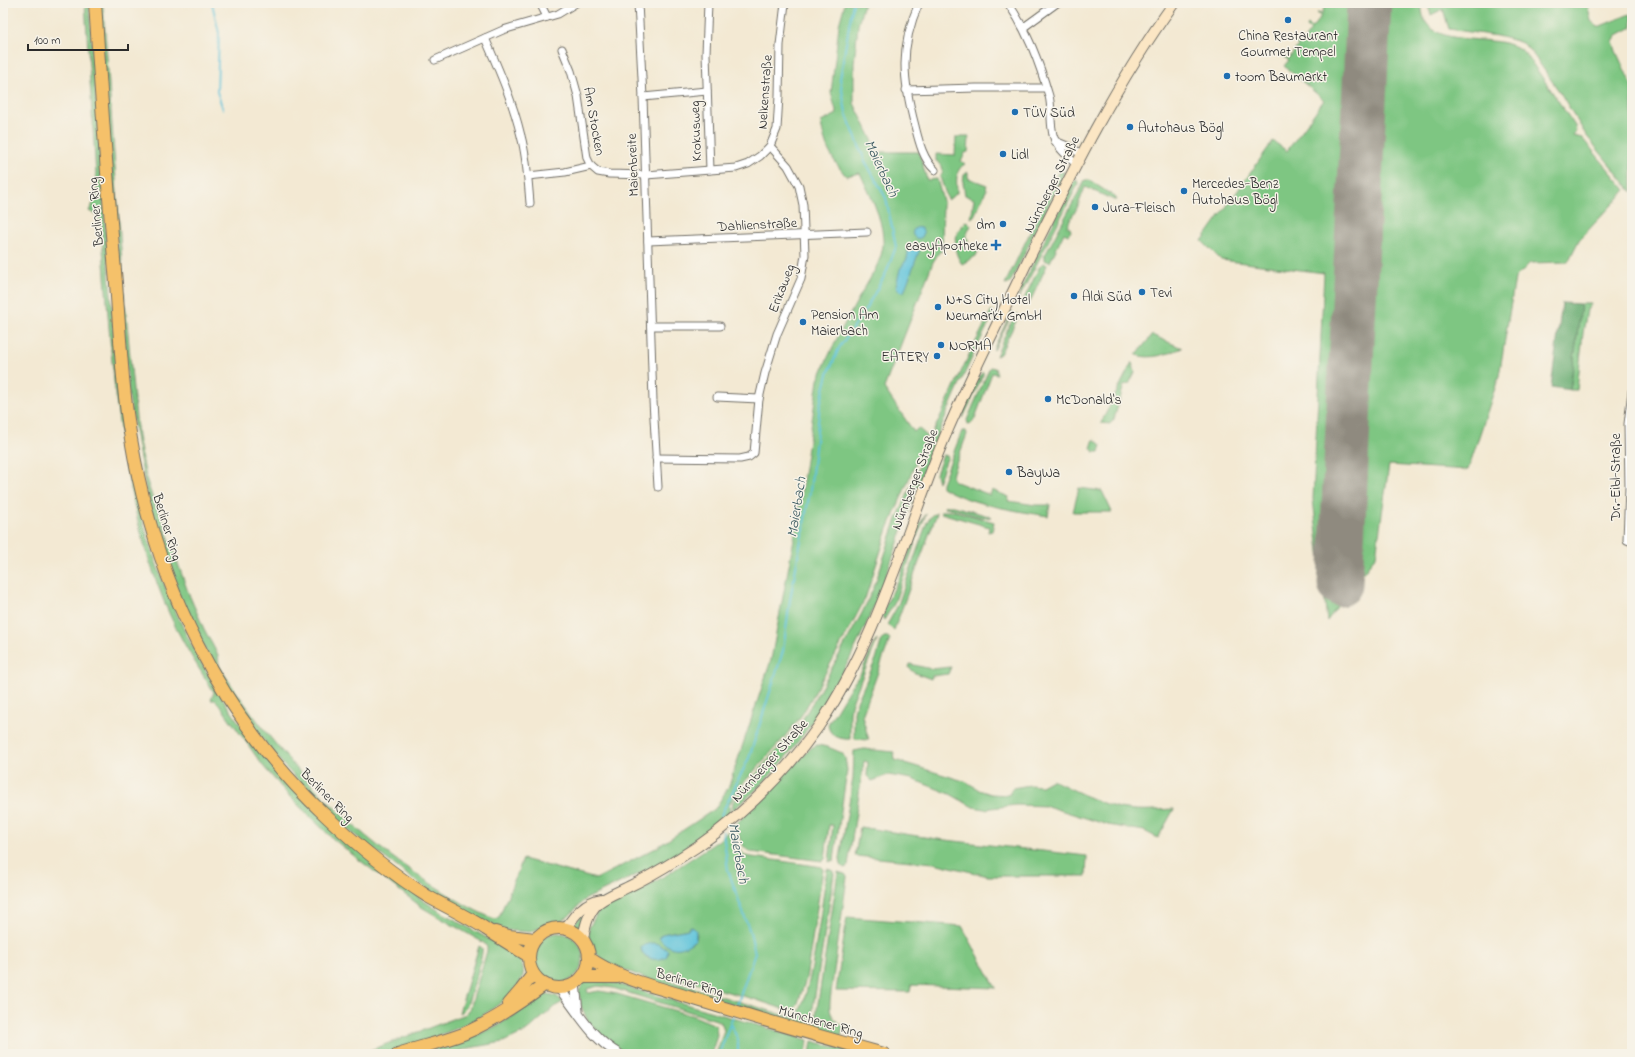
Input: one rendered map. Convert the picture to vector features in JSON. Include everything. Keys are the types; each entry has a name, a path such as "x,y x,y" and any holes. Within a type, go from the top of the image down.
{"main road":[{"name":"Berliner Ring","path":"95,3 109,201 130,437 148,517 174,594 202,655 235,708 270,756 307,797 344,832 391,870 429,896 485,928 529,956"},
{"name":"Nürnberger Straße","path":"583,939 589,916 595,907 606,898 663,868 712,836 736,817 770,783 806,742 830,708 849,677 870,633 922,495 975,369 1081,154 1133,64 1174,3"},
{"name":"Nürnberger Straße","path":"566,928 574,916 585,906 594,900 606,898"},
{"name":"Berliner Ring","path":"485,928 509,936 535,939"},
{"path":"398,1054 464,1033 517,1004 544,985 533,974 529,965 529,956 535,939 542,933 551,929 566,928 576,933 583,939 589,958 588,966 579,980"},
{"name":"Berliner Ring","path":"589,958 623,978 749,1016"},
{"path":"500,1013 533,974"},
{"name":"Berliner Ring","path":"544,985 559,988 567,987 579,980 623,978"},
{"name":"Münchener Ring","path":"749,1016 884,1054"}],"street":[{"path":"540,3 548,17"},
{"path":"435,60 512,26 558,14 576,3"},
{"name":"Maienbreite","path":"638,3 658,487"},
{"name":"Krokusweg","path":"708,3 706,54 710,170"},
{"name":"Nelkenstraße","path":"646,175 736,168 748,164 760,156 770,146 778,123 780,45 785,3"},
{"path":"919,3 910,24 907,37 905,66 906,90 917,132 926,158 935,170"},
{"path":"1008,3 1024,27 1036,56 1051,108 1052,130 1055,141 1076,164"},
{"path":"1024,27 1057,3"},
{"path":"485,38 511,100 521,136 528,176 530,203"},
{"name":"Am Stocken","path":"562,49 571,71 578,96 587,158 591,166 598,172 604,173 646,175"},
{"path":"906,90 1046,88"},
{"name":"Krokusweg","path":"643,97 707,91"},
{"path":"1055,141 1081,154"},
{"name":"Erikaweg","path":"656,458 740,459 752,456 754,453 759,398 762,384 772,349 798,287 803,270 805,255 804,205 797,180 788,166 770,146"},
{"path":"528,176 573,171 591,166"},
{"name":"Dahlienstraße","path":"648,241 867,232"},
{"path":"651,326 720,326"},
{"name":"Dr.-Eibl-Straße","path":"1629,541 1628,424 1632,391"},
{"path":"717,397 759,398"},
{"path":"578,1013 579,980"},
{"path":"559,988 595,1036 605,1046 619,1054"}],"green space":[{"path":"85,3 89,3 115,350 128,458 148,538 161,576 177,614 215,686 237,720 273,766 421,899 515,954 523,966 523,977 517,987 497,1006 463,1026 388,1053 360,1054 466,1014 470,1009 487,947 484,943 423,908 358,859 331,837 292,799 263,766 219,704 215,700 211,700 214,692 184,643 165,604 145,547 133,502 124,456 112,363 101,223 98,216 89,211 95,200 97,190"},
{"path":"98,3 103,3 124,290 138,436 146,478 154,503 163,521 188,592 204,629 218,655 219,665 235,690 273,741 317,791 341,814 391,856 418,875 470,908 495,919 499,917 523,859 596,879 656,848 715,809 729,786 771,660 796,528 818,380 841,331 878,264 883,247 882,230 878,213 860,173 846,176 832,157 826,145 821,122 837,114 831,93 839,25 845,3 864,3 858,25 854,63 854,103 878,152 919,152 927,180 937,179 943,201 942,251 940,251 933,262 884,388 914,432 918,428 927,436 888,529 865,599 814,694 801,716 783,739 739,788 729,805 730,813 708,830 708,833 678,854 584,900 569,916 561,921 551,923 530,932 504,930 471,915 443,899 413,879 347,829 285,767 246,718 220,678 182,604 149,508 129,397"},
{"path":"1326,3 1363,3 1335,597 1346,581 1374,3 1421,3 1425,21 1433,29 1443,35 1456,38 1510,44 1520,49 1525,53 1575,126 1576,130 1573,136 1582,138 1626,190 1579,240 1568,262 1530,263 1515,278 1499,376 1468,470 1389,465 1376,556 1327,621 1313,499 1324,273 1221,260 1202,241 1273,141 1287,151 1324,100 1284,66 1289,60 1284,57 1285,55 1289,58 1298,46 1295,43 1296,41 1301,44 1311,30 1307,27 1308,25 1312,28 1321,16 1317,13 1322,14"},
{"path":"1427,3 1587,3 1591,21 1598,27 1630,14 1632,18 1632,27 1617,35 1613,41 1632,86 1632,192 1586,135 1561,94 1524,44 1497,36 1449,29 1443,9 1431,15"},
{"path":"956,137 969,137 968,152 965,153 961,161 965,164 961,167 958,173 957,193 948,200 940,177 942,168 936,161 936,154 955,155"},
{"path":"1060,171 1064,172 1063,176 1011,281 1005,284"},
{"path":"968,172 968,178 987,185 987,189 974,216 971,218 974,199 965,195 963,183 964,175"},
{"path":"1077,180 1078,184 1019,298 1020,291 1072,184"},
{"path":"1085,180 1089,180 1115,197 1117,200 1085,187 1077,208 1067,226 1071,231 1068,235 1064,233 1050,262 1044,260 1044,257"},
{"path":"966,221 971,225 965,238 969,239 967,244 978,251 976,256 962,264 956,253 955,241 959,231"},
{"path":"1043,263 1047,265 1030,302 1026,300 1024,304 1022,303 1040,266"},
{"path":"1562,303 1581,304 1570,390 1551,387"},
{"path":"1581,304 1591,304 1587,310 1583,333 1577,390 1570,390"},
{"path":"1012,311 1012,314 994,350 994,348"},
{"path":"991,312 993,312 992,317 941,426 879,594 854,651 840,678 807,730 788,755 755,791 732,811 733,802 738,795 801,722 862,613 874,587 895,524 930,439 969,355"},
{"path":"1017,314 1017,319 1000,354 996,356 1009,326"},
{"path":"1152,335 1182,348 1153,357 1136,355"},
{"path":"1132,362 1135,372 1129,384 1124,385 1114,419 1110,424 1101,423"},
{"path":"990,367 995,368 997,374 992,373 975,418 972,423 968,424 967,420"},
{"path":"983,372 983,375 963,418 970,394"},
{"path":"962,431 966,431 967,434 953,472 952,477 954,481 990,495 992,490 1009,497 1008,501 1036,505 1050,505 1048,516 993,506 965,498 942,487 942,483"},
{"path":"1094,439 1101,445 1099,452 1094,452 1091,448"},
{"path":"943,455 948,456 938,482 936,474"},
{"path":"1079,488 1102,491 1112,512 1073,512"},
{"path":"945,506 954,506 992,517 981,517 956,509 944,508"},
{"path":"941,511 955,511 994,522 992,531 988,532 989,527 941,513"},
{"path":"937,513 894,630 887,625 898,605 927,522 932,515"},
{"path":"926,514 894,604 884,620 882,615 883,610 898,581 918,527"},
{"path":"884,637 888,637 890,639 862,716 869,740 855,739 854,711"},
{"path":"877,640 851,705 850,739 839,738 832,734 828,724 861,673 873,645"},
{"path":"910,664 931,669 951,667 948,674 932,676 931,679 915,673 909,668"},
{"path":"817,745 828,747 842,753 845,758 847,770 834,860 829,862 833,825 829,825 825,859 823,861 751,852 747,850 740,840 736,824 811,748"},
{"path":"864,749 894,752 895,760 967,782 979,790 991,794 1009,795 1012,788 1030,785 1041,786 1052,780 1091,798 1122,809 1174,809 1158,838 1144,831 1108,825 1047,806 1016,805 984,809 973,807 950,794 912,779 888,775 872,781 867,776 868,762 864,761 848,865 844,868 841,865 840,858 853,778 854,751"},
{"path":"860,827 937,839 1087,856 1086,876 988,876 934,863 855,856"},
{"path":"732,828 737,846 745,856 822,867 823,869 806,979 798,1003 794,1010 789,1011 757,1000 677,978 673,970 669,970 672,977 668,976 667,980 787,1016 796,1016 807,991 827,869 832,870 834,874 810,1027 645,978 605,962 594,951 589,937 589,928 599,909 641,890 718,841","holes":["689,929 697,934 696,939 692,943 662,934","641,949 664,958 654,959 647,957 642,953"]},
{"path":"838,872 845,874 847,877 830,1008 832,1015 843,1026 841,1037 814,1029"},
{"path":"589,908 580,930 573,925"},
{"path":"847,917 962,926 996,988 911,985 910,992 836,991"},
{"path":"558,933 567,935 576,940 581,949 583,958 581,967 576,976 567,981 558,983 549,981 540,976 535,967 533,958 535,949 540,940 549,935"},
{"path":"479,946 482,948 482,952 476,977 466,1008 459,1013"},
{"path":"588,980 617,984 808,1040 806,1054 716,1054 724,1030 722,1024 716,1020 613,988 598,986 587,989 588,993 599,991 617,994 694,1016 716,1026 717,1036 711,1054 631,1054 619,1049 604,1039 588,1021 581,1006 579,991 583,984"},
{"path":"543,994 554,995 563,1002 554,1007 527,1031 503,1042 469,1048 451,1054 418,1054 465,1039 499,1025"},
{"path":"812,1041 857,1053 810,1054"}],"water":[{"path":"916,228 920,228 922,229 922,237 916,238 913,235 913,231"},
{"path":"909,245 921,246 904,292 899,291 896,286 900,269 907,259"},
{"path":"689,926 696,930 696,939 692,943 682,948 674,948 669,946 659,937 662,934 689,929"},
{"path":"652,943 658,944 668,950 667,956 660,959 653,959 644,955 641,946"}],"waterway":[{"path":"212,3 219,33 217,92 223,109"},
{"name":"Maierbach","path":"722,824 721,815 749,758 783,651 790,600 810,491 820,405 828,374 839,348 864,312 886,273 896,247 886,198 865,161 846,113 840,79 853,3"},
{"name":"Maierbach","path":"723,832 728,870 750,932 755,953 736,1008"},
{"name":"Maierbach","path":"719,1054 733,1016"},
{"name":"Maierbach","path":"730,1024 738,1039 738,1054"}],"runway":[{"path":"1340,584 1369,3"}],"place":[{"name":"China Restaurant Gourmet Tempel","path":"1288,20"},
{"name":"toom Baumarkt","path":"1227,76"},
{"name":"TÜV Süd","path":"1015,112"},
{"name":"Autohaus Bögl","path":"1130,127"},
{"name":"Lidl","path":"1003,154"},
{"name":"Mercedes-Benz Autohaus Bögl","path":"1184,191"},
{"name":"Jura-Fleisch","path":"1095,207"},
{"name":"dm","path":"1003,224"},
{"name":"easyApotheke","path":"996,245"},
{"name":"Tevi","path":"1142,292"},
{"name":"Aldi Süd","path":"1074,296"},
{"name":"N+S City Hotel Neumarkt GmbH","path":"938,307"},
{"name":"Pension Am Maierbach","path":"803,322"},
{"name":"NORMA","path":"941,345"},
{"name":"EATERY","path":"937,356"},
{"name":"McDonald's","path":"1048,399"},
{"name":"BayWa","path":"1009,472"}]}
